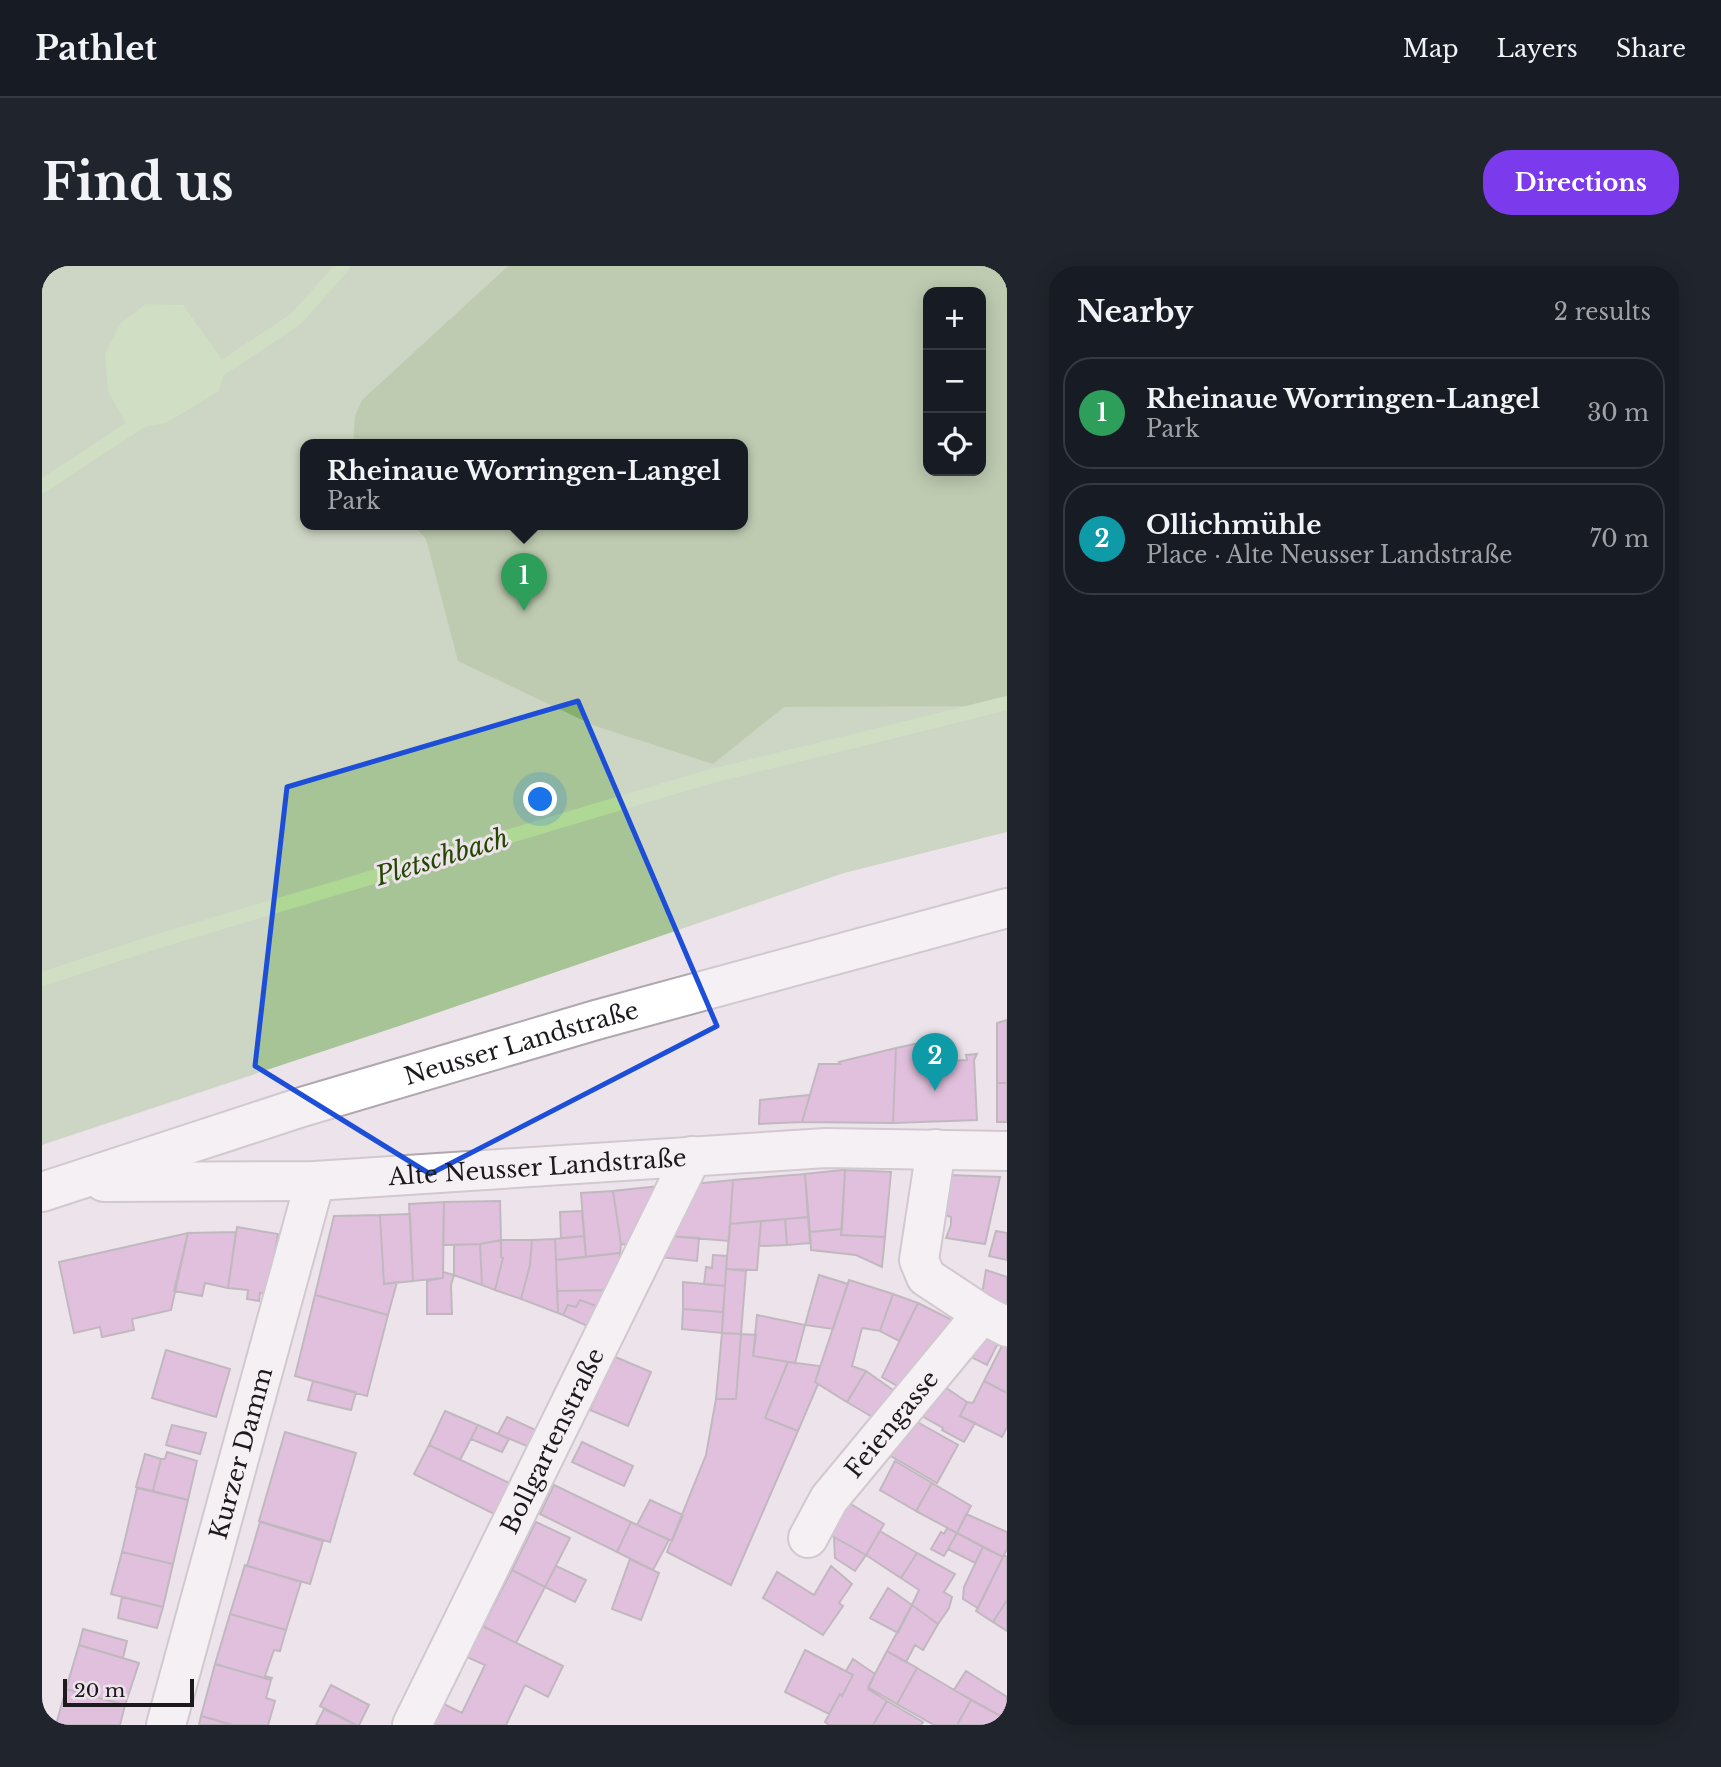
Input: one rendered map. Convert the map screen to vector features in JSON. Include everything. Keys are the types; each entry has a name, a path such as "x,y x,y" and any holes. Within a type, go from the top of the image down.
{"main road":[{"name":"Neusser Landstraße","path":"55,1187 290,1110 583,1024 1007,908"},
{"name":"Alte Neusser Landstraße","path":"55,1187 316,1181 826,1148 1007,1151"},
{"path":"936,1149 919,1260 926,1277 994,1321"},
{"name":"Bollgartenstraße","path":"412,1725 692,1156"},
{"name":"Kurzer Damm","path":"166,1725 316,1181"},
{"name":"Feiengasse","path":"808,1538 829,1499 994,1321"}],"highlighted area":[{"path":"578,701 717,1026 430,1174 255,1066 287,787"}],"shaded area":[{"path":"42,266 1007,266 1007,832 844,873 42,1145"},
{"path":"508,266 1007,266 1007,706 784,707 713,764 595,726 458,661 426,539 418,530 748,530 748,439 353,439 355,416 362,400"},
{"path":"146,304 183,305 226,365 219,391 166,423 129,429 108,391 105,354 120,324"}],"building":[{"path":"1007,1020 1007,1083 997,1083 997,1023"},
{"path":"933,1040 933,1062 967,1060 966,1055 977,1054 974,1060 977,1120 893,1123 896,1048"},
{"path":"896,1048 893,1123 802,1122 819,1064 840,1064 839,1062"},
{"path":"997,1083 1007,1083 1007,1122 997,1122"},
{"path":"810,1095 802,1122 759,1124 760,1100"},
{"path":"845,1170 842,1229 810,1232 805,1174"},
{"path":"845,1170 891,1172 885,1237 841,1235"},
{"path":"805,1174 808,1217 730,1224 733,1180"},
{"path":"950,1175 1000,1177 985,1244 946,1238 951,1217 940,1213"},
{"path":"733,1180 729,1241 669,1236 693,1184"},
{"path":"661,1186 639,1246 621,1244 613,1191"},
{"path":"613,1191 620,1253 586,1257 581,1193"},
{"path":"500,1201 501,1240 480,1244 443,1245 444,1202"},
{"path":"444,1202 443,1278 413,1281 409,1204"},
{"path":"582,1211 584,1236 561,1238 560,1212"},
{"path":"410,1214 413,1281 384,1284 380,1215"},
{"path":"380,1215 384,1284 397,1282 388,1315 315,1295 334,1216"},
{"path":"808,1217 810,1243 787,1245 785,1219"},
{"path":"785,1219 787,1245 759,1246 761,1221"},
{"path":"761,1221 757,1270 726,1269 730,1224"},
{"path":"237,1227 278,1234 267,1294 260,1293 259,1301 247,1299 248,1290 228,1288"},
{"path":"842,1229 841,1235 885,1237 882,1267 856,1255 811,1250 810,1232"},
{"path":"996,1231 1007,1233 1007,1260 989,1256"},
{"path":"236,1232 228,1288 205,1283 202,1296 174,1291 188,1233"},
{"path":"188,1233 171,1310 132,1319 134,1330 102,1337 100,1327 74,1333 59,1262"},
{"path":"584,1236 586,1257 556,1260 555,1239"},
{"path":"669,1236 699,1238 697,1261 659,1257"},
{"path":"555,1239 558,1313 521,1299 530,1265 532,1240"},
{"path":"501,1240 503,1258 495,1290 482,1285 480,1244"},
{"path":"501,1240 532,1240 530,1265 521,1299 495,1290 503,1258"},
{"path":"480,1244 482,1285 454,1275 454,1245"},
{"path":"620,1253 615,1290 557,1291 556,1260"},
{"path":"713,1255 727,1256 725,1286 704,1284 706,1267 712,1268"},
{"path":"726,1269 746,1271 741,1334 722,1333"},
{"path":"986,1270 1007,1277 1007,1305 982,1294"},
{"path":"443,1272 454,1275 451,1285 452,1314 427,1314 427,1281 443,1278"},
{"path":"819,1275 848,1284 833,1329 805,1325"},
{"path":"849,1280 893,1294 880,1331 862,1328 852,1366 866,1371 847,1402 815,1382"},
{"path":"683,1282 725,1286 723,1312 683,1309"},
{"path":"615,1290 607,1310 580,1300 576,1307 568,1305 563,1315 558,1313 557,1291"},
{"path":"893,1294 918,1303 899,1341 880,1331"},
{"path":"315,1295 388,1315 367,1396 295,1376"},
{"path":"580,1300 607,1310 596,1330 563,1315 568,1305 576,1307"},
{"path":"918,1303 958,1323 904,1390 882,1377"},
{"path":"683,1309 723,1312 722,1333 682,1329"},
{"path":"757,1315 805,1325 795,1363 753,1356"},
{"path":"722,1333 741,1334 736,1399 716,1399"},
{"path":"741,1334 756,1335 753,1356 788,1362 765,1418 798,1431 731,1585 667,1552 706,1455 716,1399 736,1399"},
{"path":"978,1336 1000,1339 987,1365 963,1353"},
{"path":"1004,1342 1007,1343 1007,1393 984,1381"},
{"path":"166,1350 230,1369 216,1417 152,1398"},
{"path":"613,1356 651,1372 628,1426 590,1410"},
{"path":"788,1362 820,1366 815,1382 818,1384 798,1431 765,1418"},
{"path":"866,1371 900,1395 879,1421 847,1402"},
{"path":"313,1381 356,1392 351,1410 308,1400"},
{"path":"984,1381 1007,1393 1007,1427 1002,1437 960,1416 967,1402 973,1403"},
{"path":"939,1383 967,1402 960,1416 975,1423 964,1442 918,1414"},
{"path":"445,1411 478,1425 460,1460 429,1445"},
{"path":"507,1417 540,1432 534,1449 498,1434"},
{"path":"910,1418 958,1445 937,1483 889,1455"},
{"path":"172,1425 206,1433 200,1454 166,1445"},
{"path":"478,1425 509,1439 502,1452 471,1439"},
{"path":"285,1432 356,1453 330,1542 259,1521"},
{"path":"582,1442 633,1466 624,1486 572,1462"},
{"path":"429,1445 520,1488 504,1519 414,1474"},
{"path":"167,1452 197,1461 188,1500 153,1491 161,1459 165,1459"},
{"path":"145,1454 161,1459 153,1491 136,1487"},
{"path":"895,1461 932,1483 916,1511 880,1490"},
{"path":"932,1483 971,1506 957,1533 916,1511"},
{"path":"554,1485 631,1522 617,1552 540,1514"},
{"path":"137,1488 188,1500 173,1564 122,1552"},
{"path":"650,1500 683,1515 672,1541 637,1525"},
{"path":"844,1500 884,1524 866,1555 825,1532"},
{"path":"966,1514 1007,1532 1007,1549 1003,1557 957,1533"},
{"path":"260,1522 323,1541 310,1584 247,1566"},
{"path":"536,1522 570,1538 545,1587 512,1570"},
{"path":"631,1522 669,1540 653,1570 617,1552"},
{"path":"947,1528 957,1533 944,1556 931,1549 941,1532 944,1534"},
{"path":"880,1531 917,1553 901,1578 866,1555"},
{"path":"957,1533 983,1547 975,1563 948,1549"},
{"path":"834,1537 866,1555 855,1571 835,1558"},
{"path":"983,1547 1003,1557 978,1608 963,1599 964,1587"},
{"path":"122,1552 173,1564 163,1607 111,1594"},
{"path":"917,1553 955,1574 944,1592 952,1597 949,1608 938,1624 912,1605 919,1590 901,1578"},
{"path":"1004,1555 1007,1557 1007,1600 993,1622 976,1611"},
{"path":"630,1559 659,1573 641,1620 612,1609"},
{"path":"245,1565 301,1582 286,1630 230,1614"},
{"path":"556,1566 586,1580 575,1602 545,1587"},
{"path":"831,1566 852,1584 839,1603 843,1606 823,1635 763,1598 777,1572 814,1595"},
{"path":"512,1570 545,1587 516,1643 483,1626"},
{"path":"888,1588 912,1605 898,1633 870,1618"},
{"path":"122,1597 163,1607 157,1628 118,1618"},
{"path":"1007,1600 1007,1631 993,1622"},
{"path":"912,1605 938,1624 923,1650 915,1645 906,1662 887,1651"},
{"path":"230,1614 286,1630 280,1651 274,1650 265,1676 272,1678 271,1680 215,1664"},
{"path":"482,1626 563,1666 548,1697 525,1685 506,1725 431,1725 444,1704 462,1713 485,1665 467,1657"},
{"path":"83,1629 127,1641 123,1658 79,1645"},
{"path":"79,1645 139,1663 125,1705 66,1689"},
{"path":"805,1650 853,1675 829,1714 785,1692"},
{"path":"887,1651 917,1668 897,1704 868,1687"},
{"path":"853,1659 875,1674 868,1689 887,1701 873,1725 829,1725 825,1722 853,1675 846,1671"},
{"path":"215,1664 271,1680 266,1698 275,1701 268,1725 233,1725 201,1716"},
{"path":"917,1668 971,1700 957,1725 934,1725 897,1704"},
{"path":"966,1671 1007,1697 1007,1705 1001,1716 954,1690"},
{"path":"331,1685 369,1705 359,1725 320,1706"},
{"path":"66,1689 125,1705 120,1725 56,1725"},
{"path":"971,1700 1001,1716 995,1725 957,1725"},
{"path":"887,1701 923,1722 921,1725 873,1725"},
{"path":"324,1709 356,1725 316,1725"},
{"path":"201,1716 233,1725 199,1725"}],"waterway":[{"path":"210,376 296,319 343,266"},
{"path":"42,486 143,420"},
{"name":"Pletschbach","path":"42,979 155,942 708,777 1007,703"}],"place":[{"name":"Rheinaue Worringen-Langel","path":"524,611"},
{"name":"Ollichmühle","path":"935,1091"}]}
